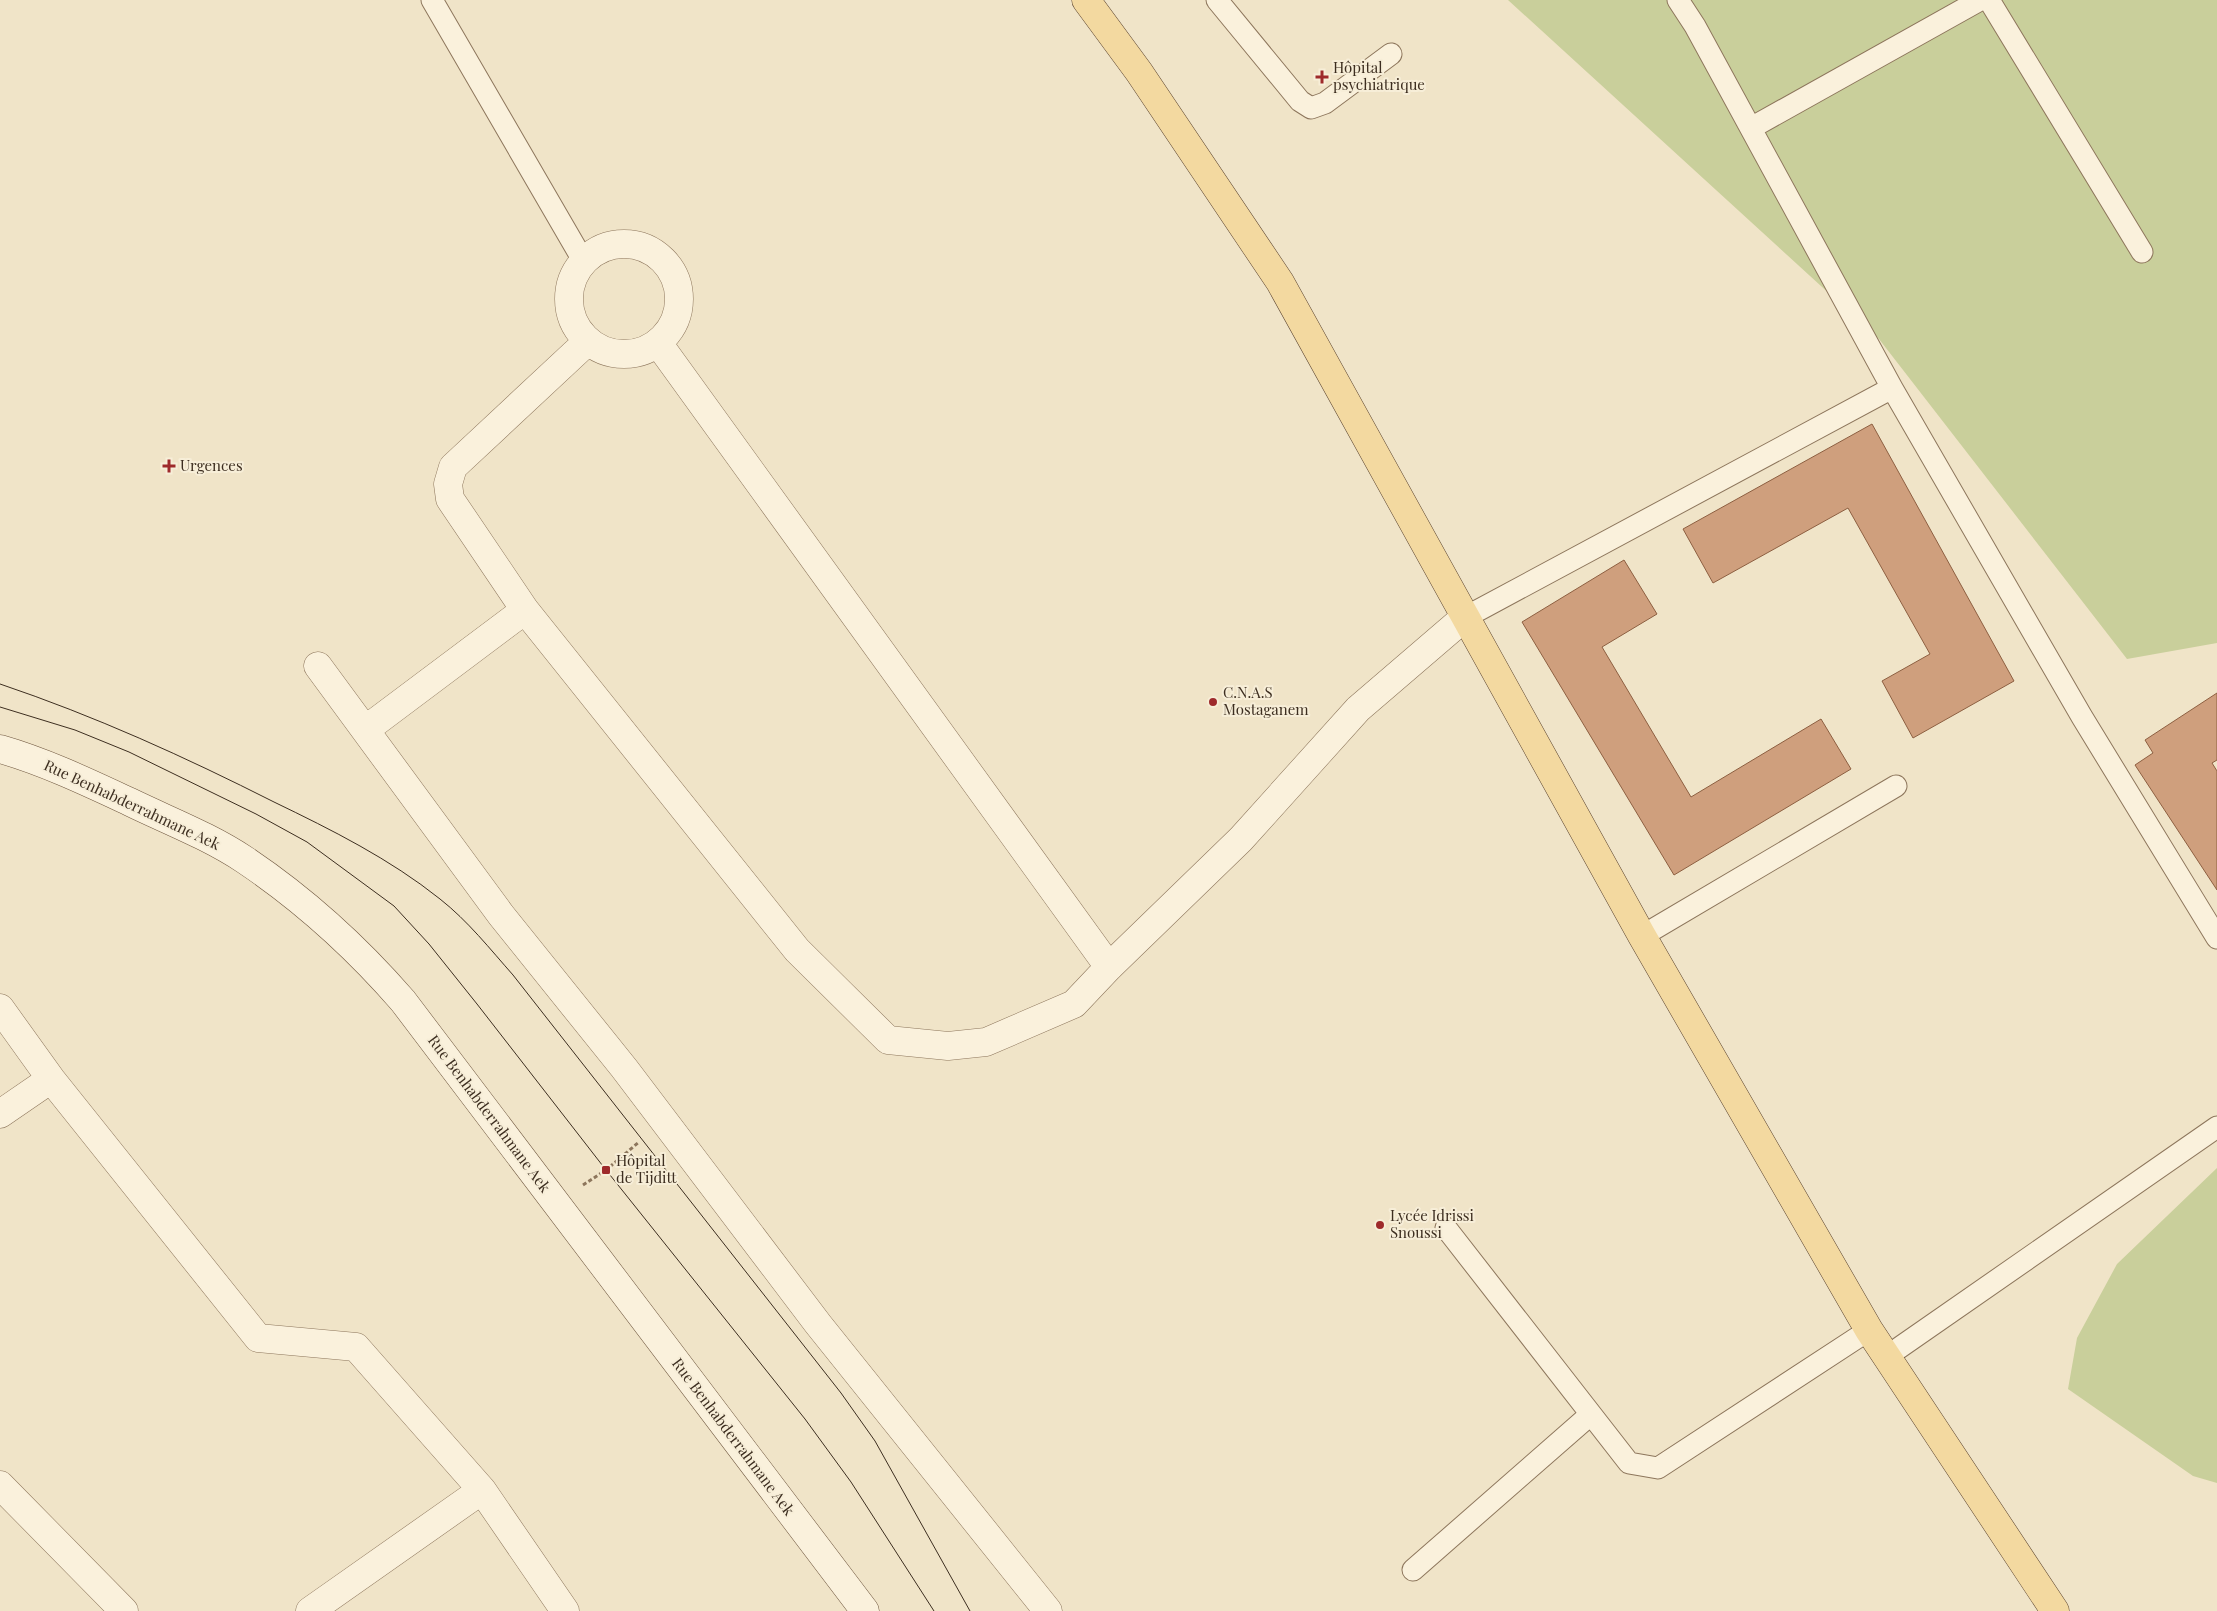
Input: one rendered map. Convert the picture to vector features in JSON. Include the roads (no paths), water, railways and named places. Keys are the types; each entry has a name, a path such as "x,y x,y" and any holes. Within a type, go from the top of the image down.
{"main road":[{"path":"1086,0 1139,72 1280,282 1464,618 1642,936 1870,1330 2055,1611"}],"street":[{"path":"616,245 634,245 651,251 665,262 675,277 680,295 678,313 671,329 658,343 642,352 623,355 604,351 588,341 577,327 570,302 574,276 584,262 598,251 616,245"},
{"path":"588,341 454,467 448,484 450,499 526,610 797,950 888,1040 948,1046 986,1042 1074,1004 1109,967 1242,839 1358,709 1464,618"},
{"path":"658,343 1109,967"},
{"path":"365,730 526,610"},
{"path":"318,666 501,915 664,1120 818,1324 1048,1611"},
{"name":"Rue Benhabderrahmane Aek","path":"0,749 22,755 81,779 197,832 245,860 302,903 373,966 404,1001 865,1611"},
{"path":"0,1008 51,1079 258,1338 356,1347 482,1490 565,1611"},
{"path":"0,1114 51,1079"},
{"path":"0,1485 124,1611"},
{"path":"310,1611 482,1490"}],"lane":[{"path":"432,0 584,262"},
{"path":"1217,0 1300,101 1311,108 1325,103 1391,54"},
{"path":"1678,0 1695,26 1892,388 2082,717 2217,938"},
{"path":"1751,128 1980,0"},
{"path":"1989,0 2142,252"},
{"path":"1464,618 1892,388"},
{"path":"1642,936 1896,786"},
{"path":"1886,1357 2217,1127"},
{"path":"1446,1228 1629,1463 1658,1468 1870,1330"},
{"path":"1412,1570 1590,1415"}],"tram line":[{"path":"0,684 139,738 317,823 381,858 421,884 460,916 513,975 841,1393 875,1441 970,1611"},
{"path":"0,707 75,730 129,752 256,814 307,842 394,906 429,944 805,1419 851,1482 934,1611"}],"place":[{"name":"Hôpital psychiatrique","path":"1322,77"},
{"name":"Urgences","path":"169,466"},
{"name":"C.N.A.S Mostaganem","path":"1213,702"},
{"name":"Hôpital de Tijditt","path":"606,1170"},
{"name":"Lycée Idrissi Snoussi","path":"1380,1225"}]}
